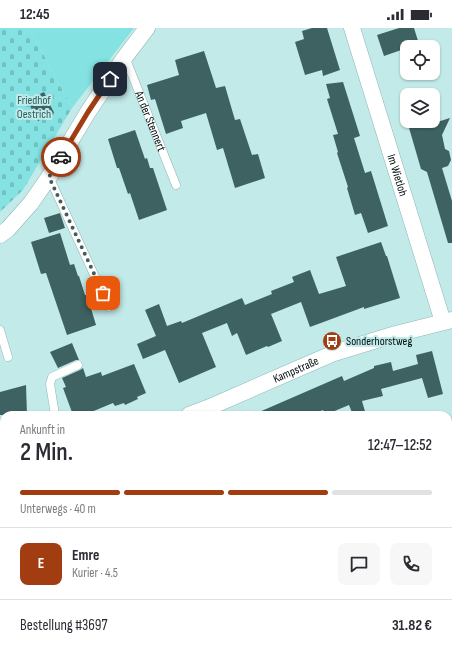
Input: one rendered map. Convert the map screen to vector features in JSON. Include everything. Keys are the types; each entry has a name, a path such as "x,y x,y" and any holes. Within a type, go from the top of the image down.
{"street":[{"path":"0,235 8,229 31,203 49,177 88,112 125,57 147,28"},
{"name":"Im Wietloh","path":"352,28 449,323"},
{"name":"Kampstraße","path":"200,411 334,353 382,338 449,323"}],"lane":[{"name":"An der Stennert","path":"125,57 176,185"},
{"path":"49,177 109,307"},
{"path":"0,330 8,357"},
{"path":"54,411 50,384 52,377 78,365"}],"green space":[{"name":"Friedhof Oestrich","path":"0,28 29,28 72,108 23,190 0,212"},
{"path":"29,28 134,28 72,108"}],"building":[{"path":"312,28 327,28 340,70 323,76 322,70 305,75 295,42 304,39 302,31"},
{"path":"399,28 414,28 418,40 400,40 400,50 384,56 377,35"},
{"path":"204,51 216,88 225,86 235,120 240,119 252,155 258,154 265,178 235,188 223,148 217,150 206,113 181,121 183,128 166,134 155,99 151,100 147,85 179,75 175,60"},
{"path":"343,82 360,136 354,138 365,173 371,171 388,226 368,233 361,213 355,215 337,153 333,135 338,134 327,99 330,98 326,84"},
{"path":"44,92 54,113 38,121 27,100"},
{"path":"450,118 442,135 445,149 449,151 451,160 448,166 442,168 452,201 452,243 448,243 427,172 421,169 409,128 440,128 440,121"},
{"path":"135,130 145,159 147,158 150,168 153,168 167,210 139,220 130,193 128,194 119,168 117,168 108,139"},
{"path":"60,213 65,228 49,233 44,218"},
{"path":"60,233 70,265 74,264 85,295 87,295 96,325 67,335 46,273 41,274 31,242"},
{"path":"381,242 400,298 364,309 364,307 310,327 301,302 271,314 282,341 246,355 237,333 232,336 227,323 202,333 216,367 179,383 165,350 143,359 137,344 156,336 145,310 159,304 167,326 181,321 182,323 242,298 245,305 272,294 271,291 294,282 292,277 310,270 319,294 346,286 336,257"},
{"path":"72,343 79,360 58,368 50,352"},
{"path":"432,351 443,394 428,398 422,378 381,389 383,396 362,401 365,411 351,411 349,405 335,411 261,411 342,376 344,381 374,368 374,366 391,362 393,371 418,364 416,355"},
{"path":"134,364 146,393 137,397 138,399 125,405 124,403 115,406 113,403 94,411 72,411 63,388 66,387 62,378 83,368 86,377 101,372 102,376"},
{"path":"26,385 27,411 0,411 0,392"}],"way so far":[{"path":"61,157 49,177 103,293"}],"place":[{"name":"Sonderhorstweg","path":"332,341"}],"route":[{"path":"61,157 110,79"}]}
